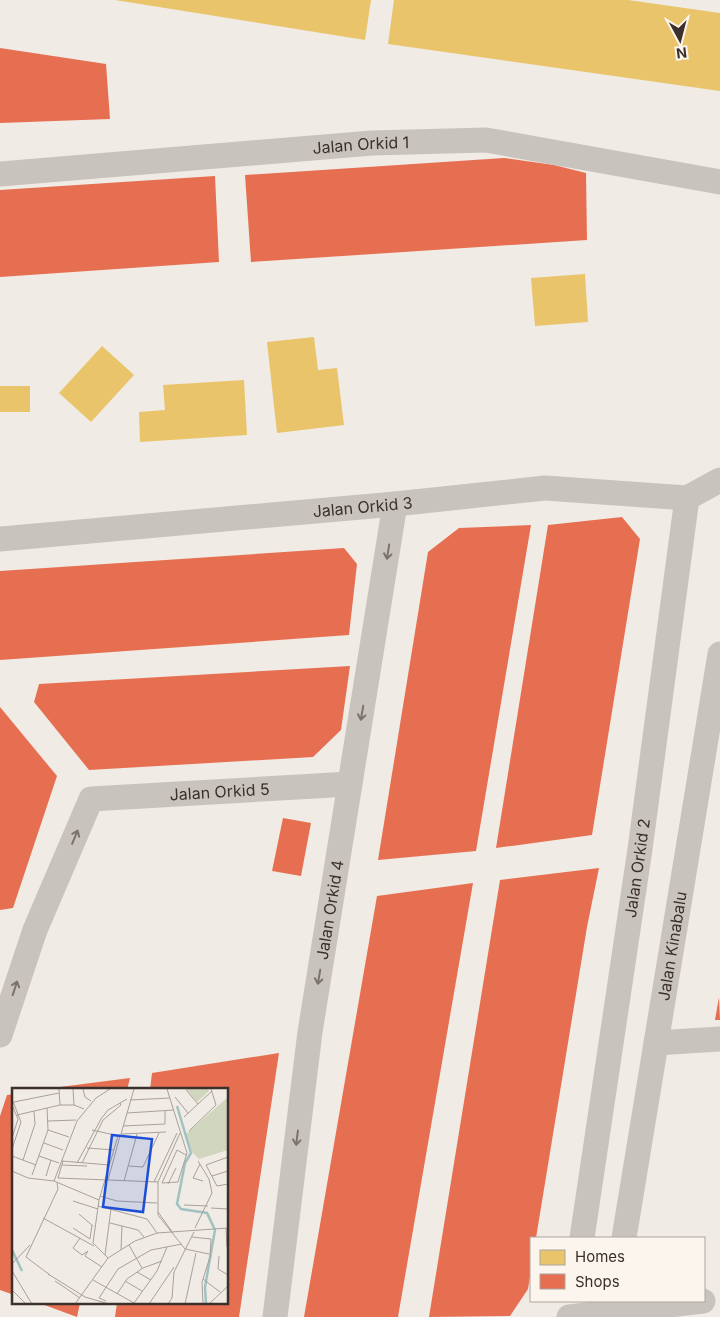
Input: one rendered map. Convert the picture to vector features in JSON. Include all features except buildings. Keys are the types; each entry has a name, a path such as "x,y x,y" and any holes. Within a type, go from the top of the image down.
{"street":[{"name":"Jalan Orkid 1","path":"0,174 372,143 486,140 720,182"},
{"path":"687,498 720,480"},
{"name":"Jalan Orkid 3","path":"0,539 395,504 546,488 687,498"},
{"name":"Jalan Orkid 2","path":"582,1237 640,849 687,498"},
{"name":"Jalan Orkid 4","path":"275,1317 310,1032 395,504"},
{"name":"Jalan Kinabalu","path":"624,1237 656,1043 711,761 720,654"},
{"name":"Jalan Orkid 5","path":"0,1035 35,930 91,799 350,784"},
{"path":"656,1043 720,1039"},
{"path":"705,1301 720,1298"},
{"path":"572,1302 569,1317 613,1307 688,1302"}]}
